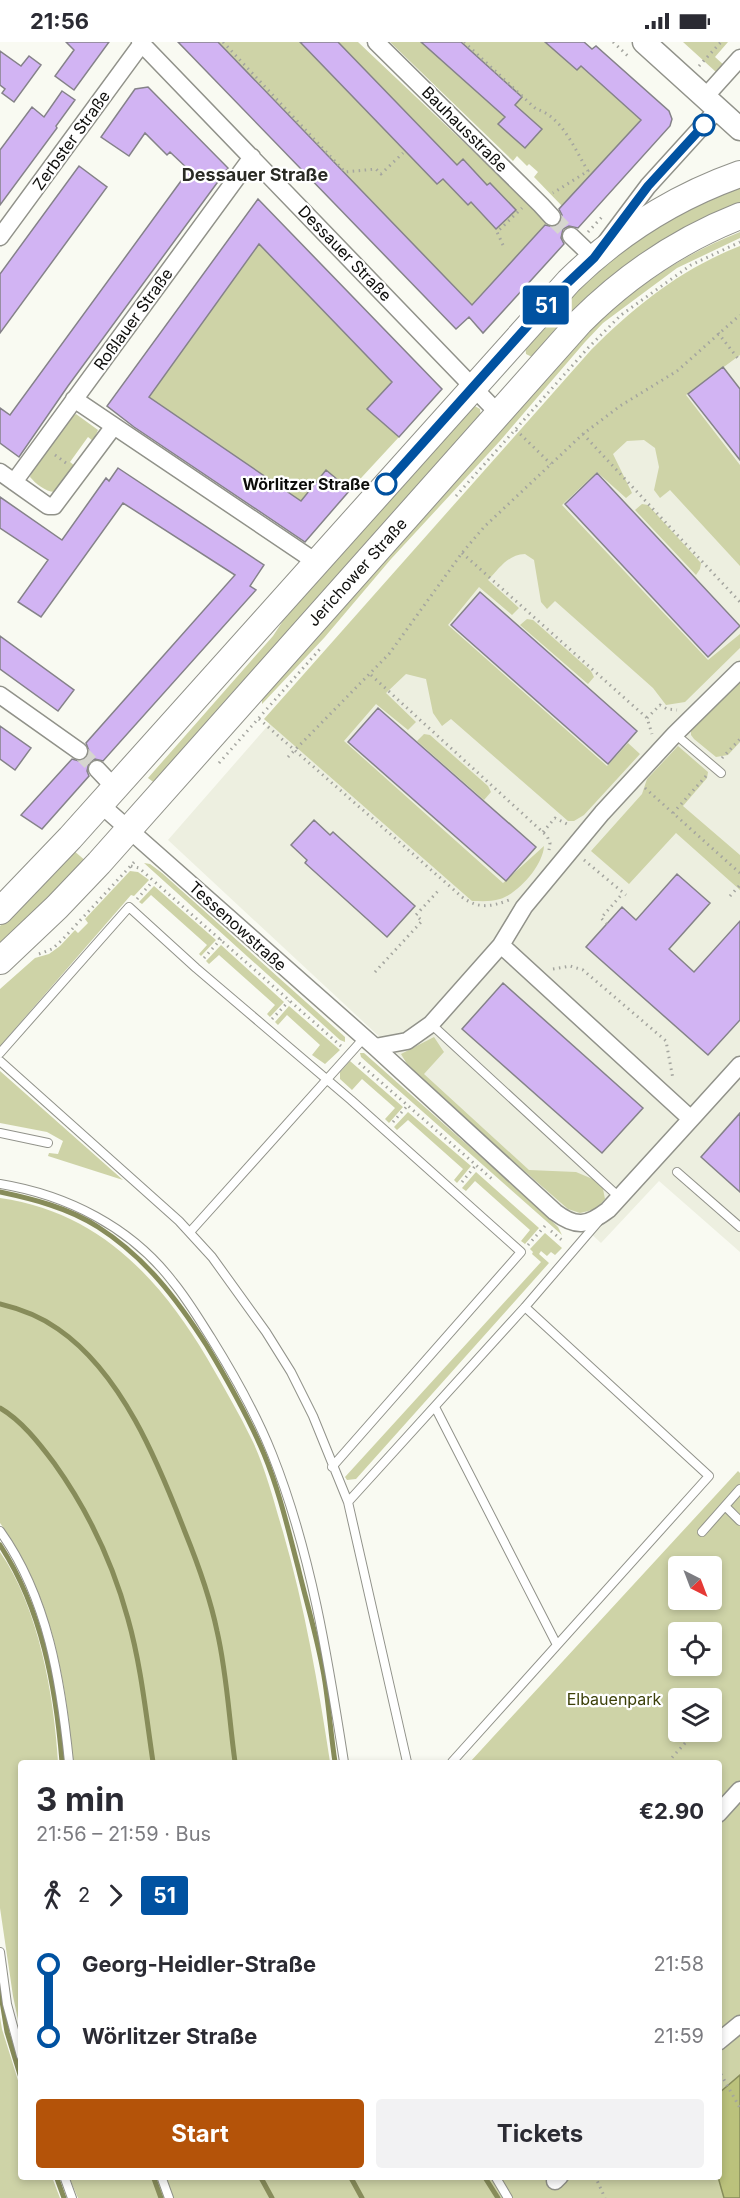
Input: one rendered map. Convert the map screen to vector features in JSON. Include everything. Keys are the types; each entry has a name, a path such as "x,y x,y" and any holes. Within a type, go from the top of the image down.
{"main road":[{"path":"0,911 108,796 557,293 594,258 628,231 674,202 740,174"},
{"name":"Jerichower Straße","path":"0,961 57,907 507,422 580,322 617,287 654,260 690,238 740,216"}],"street":[{"name":"Dessauer Straße","path":"141,42 507,422"},
{"name":"Zerbster Straße","path":"0,237 141,42"},
{"name":"Bauhausstraße","path":"376,42 552,217"},
{"path":"644,42 740,129"},
{"path":"571,236 594,258 711,103 740,58"},
{"name":"Roßlauer Straße","path":"14,482 252,157"},
{"path":"74,399 316,562"},
{"path":"0,472 48,506 53,506 60,501 114,426"},
{"path":"369,1042 407,1041 418,1036 431,1024 501,945 524,907 571,849 634,777 740,670"},
{"path":"0,696 79,751"},
{"name":"Tessenowstraße","path":"97,769 108,796 129,829 564,1219 574,1223 583,1223 595,1219 614,1204 740,1065"},
{"path":"501,945 691,1119"},
{"path":"722,1810 740,1790"},
{"path":"722,2039 740,2024"}],"lane":[{"path":"675,734 721,773"},
{"path":"0,1053 129,907 521,1252 332,1467"},
{"path":"348,1502 525,1307 614,1204 431,1024"},
{"path":"190,1232 327,1080 369,1042"},
{"path":"0,1061 190,1232 212,1257 238,1293 291,1372 313,1416 348,1502 407,1760"},
{"path":"0,1133 48,1143"},
{"path":"677,1172 740,1227"},
{"path":"0,1184 46,1194 77,1206 122,1233 151,1257 174,1282 223,1357 250,1406 272,1454 289,1502 323,1634 344,1760"},
{"path":"454,1760 709,1476 525,1307"},
{"path":"435,1407 557,1645"},
{"path":"702,1532 740,1489"},
{"path":"724,1506 740,1521"},
{"path":"0,1531 29,1584 45,1625 64,1712 69,1760"},
{"path":"0,1952 7,2004 18,2045"},
{"path":"65,2180 72,2198"},
{"path":"162,2180 169,2198"},
{"path":"497,2180 508,2198"}],"path":[{"path":"222,42 345,171 376,168 381,174 403,153"},
{"path":"464,42 536,109 545,111 560,125 588,171 552,194"},
{"path":"699,66 720,42"},
{"path":"503,245 497,232 534,197"},
{"path":"453,499 507,422 621,315 691,265 740,242"},
{"path":"288,757 371,675 403,637 462,553 484,527 583,434 620,406 677,371 740,315"},
{"path":"718,333 740,361"},
{"path":"507,422 551,464"},
{"path":"583,434 740,602"},
{"path":"41,445 80,473"},
{"path":"462,553 647,718"},
{"name":"Jerichower Straße","path":"214,768 322,647"},
{"path":"371,675 547,836 550,843 549,852"},
{"path":"259,719 446,884 473,905 496,904 512,898"},
{"path":"634,777 740,873"},
{"path":"571,849 625,894 601,918 607,924"},
{"path":"33,956 52,948 62,940 136,861"},
{"path":"114,877 118,881"},
{"path":"129,907 153,881"},
{"path":"730,896 740,885"},
{"path":"375,972 422,921 416,915 438,891"},
{"path":"196,968 221,939"},
{"path":"549,968 570,966 583,970 666,1041 674,1085"},
{"path":"265,1027 289,1001"},
{"path":"385,1130 408,1105"},
{"path":"453,1192 476,1165"},
{"path":"521,1252 545,1226"},
{"path":"670,1760 686,1742"},
{"path":"722,2075 740,2108"},
{"path":"598,2180 605,2198"}],"shaded area":[{"path":"740,254 740,1252 659,1181 601,1243 168,840 587,360"},
{"path":"740,2075 740,2198 724,2198 719,2180 722,2180 722,2090"}],"green space":[{"path":"218,42 358,42 548,222 472,305"},
{"path":"390,42 545,42 577,70 581,66 641,120 562,206 534,177 538,172 529,164 527,166 517,156 513,161"},
{"path":"683,42 728,42 715,57 725,66 716,72"},
{"path":"740,186 740,206 532,357 526,354 525,342 611,257 675,215"},
{"path":"740,232 740,238 677,268 603,323 499,442 391,559 324,638 262,704 262,698 597,323 630,295 664,271 720,240"},
{"path":"259,244 392,382 367,409 399,437 350,490 326,470 301,501 149,397"},
{"path":"740,246 740,355 686,395 740,465 740,566 670,490 660,498 654,490 659,467 655,448 644,440 627,441 613,454 632,493 626,498 597,472 562,505 708,660 740,634 740,648 685,702 666,705 653,688 555,601 547,609 541,602 534,560 525,554 519,555 504,563 488,580 519,608 512,615 479,587 448,625 607,766 628,743 640,754 584,815 574,821 568,821 451,719 442,726 433,713 426,679 406,674 386,693 416,722 408,730 376,704 344,741 503,883 544,846 535,870 515,891 497,900 472,901 264,719 591,350 625,318 660,290 718,255"},
{"path":"473,405 480,409 481,418 156,784 148,778 273,636 292,607"},
{"path":"76,414 98,430 93,441 88,437 70,462 75,466 54,492 41,487 30,477 31,473"},
{"path":"642,504 648,505 701,563 696,575 635,510"},
{"path":"527,619 533,620 591,671 594,677 588,684 520,625"},
{"path":"740,680 740,742 728,755 716,757 694,739 691,731"},
{"path":"424,734 430,735 488,786 491,792 484,800 417,741"},
{"path":"678,746 708,772 707,778 683,806 740,855 740,890 676,833 629,884 591,851 642,794 647,779"},
{"path":"73,850 87,862 0,949 0,926"},
{"path":"144,863 150,864 162,873 345,1037 345,1042 340,1040"},
{"path":"130,871 138,872 149,880 134,896 131,895 0,1046 0,989 35,958 49,954 75,930 78,933 88,923 85,919"},
{"path":"154,886 216,940 201,956 199,954 207,945 151,895 142,904 139,902"},
{"path":"221,945 284,1002 270,1017 267,1014 275,1005 219,955 209,964 206,961"},
{"path":"289,1006 340,1050 325,1064 312,1055 320,1045 287,1015 278,1025 275,1022"},
{"path":"434,1037 444,1052 424,1074 529,1170 576,1172 595,1180 603,1189 605,1199 596,1209 580,1213 568,1209 413,1074 401,1054"},
{"path":"360,1053 364,1053 544,1213 558,1227 562,1235 361,1057"},
{"path":"350,1061 403,1107 389,1123 385,1119 395,1108 362,1079 352,1090 340,1079 340,1072"},
{"path":"0,1071 123,1180 48,1156 49,1153 58,1154 63,1141 47,1132 0,1123"},
{"path":"408,1112 471,1166 457,1183 454,1180 463,1169 408,1120 397,1130 394,1127"},
{"path":"476,1172 539,1228 525,1244 521,1241 530,1230 475,1181 466,1191 462,1188"},
{"path":"0,1198 35,1206 67,1218 96,1233 122,1253 146,1275 168,1301 207,1358 253,1442 270,1486 304,1618 330,1760 73,1760 66,1699 44,1607 32,1578 0,1523"},
{"path":"545,1233 562,1248 555,1255 551,1252 547,1256 541,1251 539,1254 549,1263 356,1479 347,1480 345,1477 541,1262 530,1249"},
{"name":"Elbauenpark","path":"738,1471 740,1473 740,2198 78,2198 70,2180 722,2180 722,1760 472,1760"},
{"path":"0,1552 14,1574 25,1599 42,1653 53,1709 58,1760 18,1760 18,2020 0,1908"},
{"path":"0,2017 18,2080 18,2180 53,2180 60,2198 0,2198"}],"building":[{"path":"66,42 109,42 74,90 55,76 74,50"},
{"path":"178,42 218,42 472,305 545,225 554,227 559,224 562,215 559,209 641,120 581,66 577,70 545,42 584,42 592,49 596,46 669,111 672,119 670,126 578,228 569,226 563,229 561,238 564,244 483,333 469,317 456,329"},
{"path":"300,42 338,42 457,165 463,159 487,185 490,183 516,210 496,229 471,202 468,205 443,179 437,184"},
{"path":"421,42 461,42 522,97 515,105 542,129 525,148 498,124 505,117"},
{"path":"0,51 21,66 29,56 41,65 14,102 2,93 5,89 0,85"},
{"path":"148,87 228,168 68,386 19,457 0,443 0,408 10,415 189,170 170,152 167,155 145,133 129,156 101,137 135,89"},
{"path":"62,91 75,100 0,205 0,150 32,107 44,117"},
{"path":"79,166 107,187 0,333 0,274"},
{"path":"258,199 442,389 399,437 367,409 392,382 259,244 149,397 301,501 326,470 350,490 305,542 134,427 107,406"},
{"path":"723,367 740,389 740,460 688,394"},
{"path":"118,468 264,565 250,586 256,590 103,761 95,759 89,762 87,771 89,776 42,829 21,815 72,759 79,761 87,758 89,751 86,743 235,575 123,503 41,617 18,602 48,560 0,528 0,497 62,540 106,478 109,481"},
{"path":"597,473 740,626 708,657 565,504"},
{"path":"480,592 637,731 608,764 451,625"},
{"path":"0,636 74,690 58,711 0,669"},
{"path":"378,708 536,847 506,881 348,742"},
{"path":"0,726 31,748 15,770 0,759"},
{"path":"314,820 330,835 333,832 415,906 387,937 305,863 307,860 291,845"},
{"path":"677,874 710,903 669,949 694,972 740,921 740,1020 708,1055 586,947 622,907 636,920"},
{"path":"503,983 643,1108 602,1153 462,1029"},
{"path":"740,1113 740,1192 701,1157"}],"waterway":[{"path":"0,1192 63,1209 87,1220 115,1239 159,1280 184,1312 215,1359 258,1440 279,1496 320,1653 335,1760"},
{"path":"0,1304 45,1321 81,1347 119,1394 150,1449 190,1544 211,1606 223,1664 235,1760"},
{"path":"0,1408 22,1425 54,1463 88,1518 107,1558 133,1636 153,1760"},
{"path":"0,1545 27,1596 36,1622 51,1678 62,1760"},
{"path":"0,1989 7,2032 18,2068"},
{"path":"57,2180 64,2198"},
{"path":"154,2180 161,2198"},
{"path":"262,2180 272,2198"},
{"path":"352,2180 362,2198"},
{"path":"487,2180 498,2198"}],"tunnel":[{"path":"552,217 571,236"},
{"path":"79,751 97,769"}],"bus line":[{"name":"51","path":"386,484 557,293 594,258 648,186 704,125"}],"place":[{"name":"Wörlitzer Straße","path":"386,484"}],"district":[{"name":"Dessauer Straße","path":"255,174"}]}
